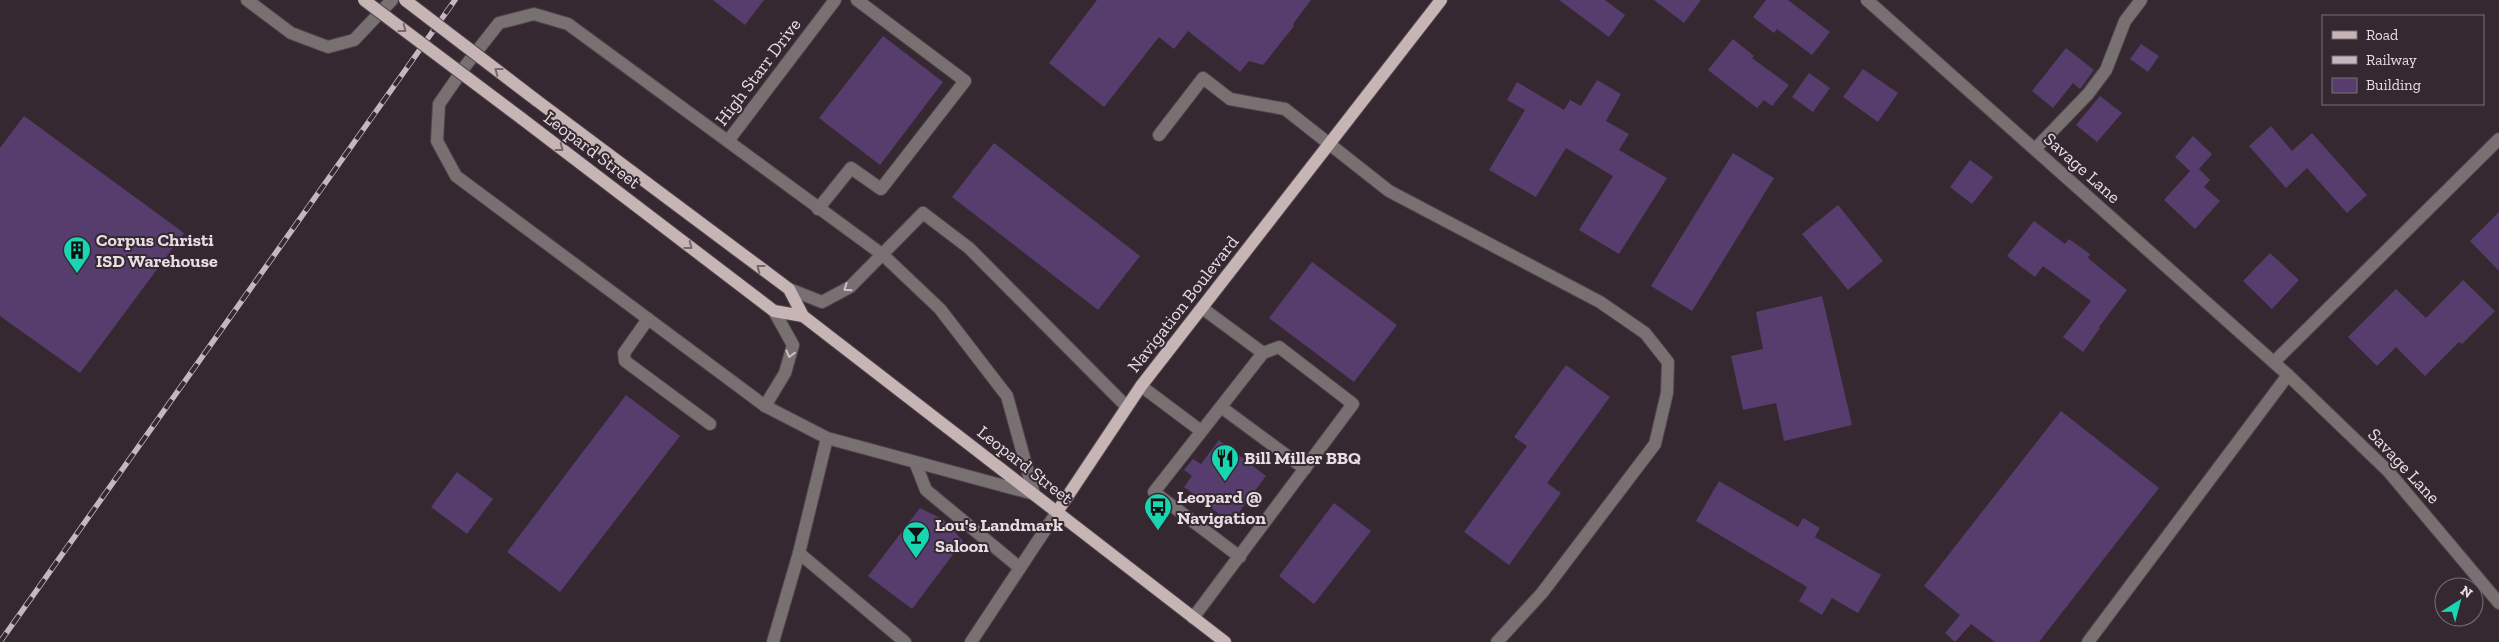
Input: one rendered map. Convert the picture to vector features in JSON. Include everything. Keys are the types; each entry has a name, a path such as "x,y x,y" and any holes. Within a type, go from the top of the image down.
{"main road":[{"name":"Leopard Street","path":"364,0 774,310 803,316"},
{"name":"Leopard Street","path":"405,0 789,289 803,316 1225,642"},
{"name":"Navigation Boulevard","path":"1057,512 1141,386 1441,0"}],"street":[{"path":"247,0 292,33 328,47 354,40 392,0"},
{"name":"High Starr Drive","path":"728,141 835,0"},
{"path":"818,209 851,168 881,189 965,82 857,0"},
{"name":"Savage Lane","path":"1867,0 2288,375 2388,471 2499,603"},
{"path":"2035,150 2093,88 2106,70 2124,21 2141,0"},
{"path":"534,14 568,24 883,255 940,309 1007,396 1034,494 827,438 765,406 456,176 437,141 439,104 466,64 499,23 534,14"},
{"path":"1159,135 1203,78 1230,99 1285,109 1331,143 1389,191 1600,302 1644,333 1668,362 1667,393 1655,444 1548,586 1497,642"},
{"path":"2274,362 2499,139"},
{"path":"789,289 822,302 850,287 923,213 969,248 1126,406"},
{"path":"1202,308 1263,353"},
{"path":"765,406 785,373 793,345 774,310"},
{"path":"648,319 624,353 625,361 710,424"},
{"path":"1193,618 1240,557 1353,404 1279,347 1263,353 1154,492 1240,557"},
{"path":"2088,642 2288,375"},
{"path":"1141,386 1201,432"},
{"path":"1221,407 1305,469"},
{"path":"773,642 799,553 827,438"},
{"path":"916,462 926,490 1020,568"},
{"name":"Navigation Boulevard","path":"971,642 1057,512"},
{"path":"799,553 905,642"}],"building":[{"path":"713,0 764,0 745,25"},
{"path":"1097,0 1311,0 1293,24 1294,26 1263,65 1249,61 1240,72 1188,31 1174,49 1159,37 1104,107 1049,63"},
{"path":"1559,0 1605,0 1625,15 1609,37"},
{"path":"1654,0 1701,0 1684,23"},
{"path":"1766,0 1788,0 1830,32 1812,55 1777,29 1774,33 1753,17"},
{"path":"883,36 943,82 880,165 819,118"},
{"path":"1733,39 1754,56 1752,58 1789,85 1772,106 1764,100 1757,108 1708,70"},
{"path":"2141,44 2159,56 2148,72 2130,59"},
{"path":"2066,48 2094,70 2080,89 2073,83 2053,108 2032,91"},
{"path":"1863,69 1898,93 1878,122 1843,97"},
{"path":"1809,73 1830,88 1813,112 1792,97"},
{"path":"1597,80 1621,94 1606,121 1629,134 1619,150 1667,178 1619,254 1579,230 1613,176 1566,148 1536,197 1489,170 1525,110 1507,100 1517,82 1564,110 1570,100 1581,106"},
{"path":"2100,96 2122,113 2097,142 2076,125"},
{"name":"Corpus Christi ISD Warehouse","path":"24,116 184,233 80,373 0,316 0,148"},
{"path":"2271,126 2292,151 2312,133 2367,195 2347,213 2307,168 2286,188 2249,146"},
{"path":"2193,136 2212,154 2199,169 2210,180 2204,187 2220,201 2195,229 2164,200 2190,171 2175,157"},
{"path":"994,143 1140,256 1098,310 952,197"},
{"path":"1733,153 1774,178 1692,311 1651,286"},
{"path":"1970,160 1993,177 1972,204 1950,187"},
{"path":"1838,205 1883,261 1848,290 1802,234"},
{"path":"2499,212 2499,271 2470,241"},
{"path":"2034,221 2065,244 2069,239 2090,254 2088,258 2127,290 2083,352 2063,337 2091,301 2043,266 2035,277 2007,256"},
{"path":"2270,253 2299,280 2272,309 2243,281"},
{"path":"1312,262 1397,325 1354,382 1269,318"},
{"path":"2463,280 2495,311 2462,344 2459,342 2425,376 2396,347 2377,366 2348,337 2396,289 2426,318"},
{"path":"1822,296 1852,425 1784,441 1776,403 1743,410 1731,356 1763,349 1756,312"},
{"path":"1566,365 1610,397 1547,483 1561,493 1509,565 1464,532 1527,446 1514,437"},
{"path":"626,395 680,436 560,592 507,552"},
{"path":"2061,411 2159,488 2039,642 1995,642 1971,624 1955,642 1945,633 1960,615 1924,586"},
{"name":"Bill Miller BBQ","path":"1219,440 1266,476 1231,523 1184,487 1192,476 1184,470 1193,459 1201,464"},
{"path":"457,472 493,499 467,534 431,507"},
{"path":"1719,481 1798,527 1803,518 1820,528 1815,537 1881,575 1858,613 1832,598 1822,615 1799,601 1807,587 1696,521"},
{"path":"1334,503 1371,531 1314,604 1279,576"},
{"name":"Lou's Landmark Saloon","path":"920,508 944,520 963,541 912,609 868,576"}],"railway":[{"path":"0,642 455,0"}],"place":[{"name":"Corpus Christi ISD Warehouse","path":"77,274"},
{"name":"Bill Miller BBQ","path":"1225,482"},
{"name":"Leopard @ Navigation","path":"1158,531"},
{"name":"Lou's Landmark Saloon","path":"916,559"}]}
